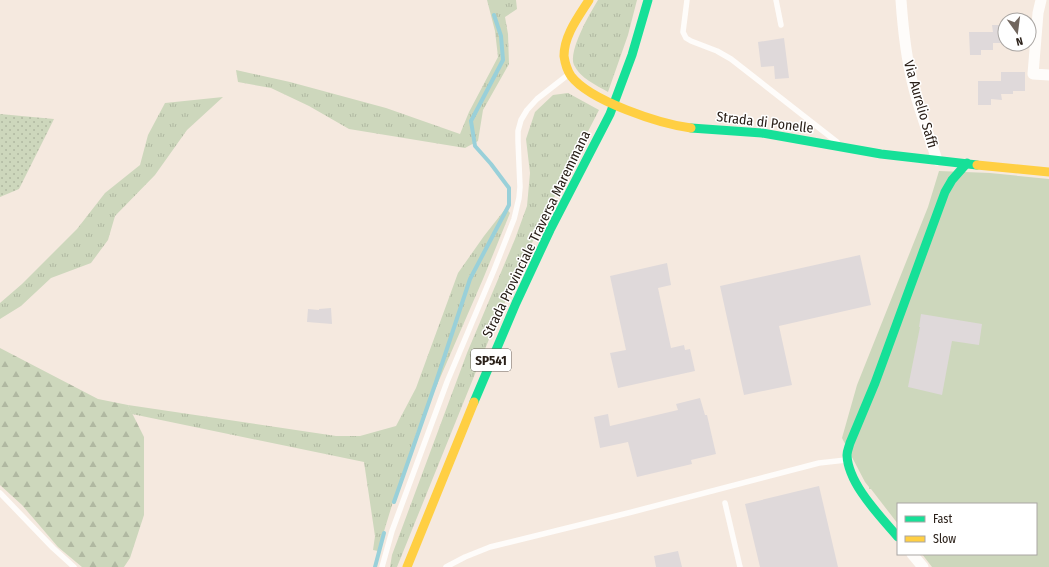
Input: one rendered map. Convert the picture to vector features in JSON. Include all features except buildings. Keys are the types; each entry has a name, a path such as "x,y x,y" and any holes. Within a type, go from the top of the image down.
{"street":[{"path":"570,74 565,62 566,42 573,26 589,0"},
{"name":"Strada Provinciale Traversa Maremmana","path":"407,567 503,332 541,248 610,114 632,55 648,0"},
{"name":"Via Aurelio Saffi","path":"901,0 904,39 910,73 937,160"},
{"path":"1041,0 1038,13 1033,74 1049,76"},
{"name":"Strada di Ponelle","path":"570,74 578,84 602,98 628,110 675,125 698,129 733,130 761,133 881,154 1049,172"},
{"path":"897,536 857,486 847,460 847,452 877,378 942,199 952,180 967,163"},
{"path":"913,555 923,567"}],"lane":[{"path":"687,0 683,32 686,38 717,51 731,59 843,147"},
{"path":"776,0 780,25"},
{"path":"382,567 392,531 447,382 514,219 520,187 518,131 521,120 536,99 570,74"},
{"path":"446,567 480,551 516,540 632,512 819,463 847,460"},
{"path":"0,493 53,548 74,567"},
{"path":"725,503 740,567"}],"green space":[{"path":"487,0 516,0 517,9 505,17 508,34 509,64 483,110 478,141 465,148 349,129 309,106 271,88 238,82 236,70 290,82 386,108 460,134 469,112 498,57 495,31"},
{"path":"598,0 637,0 628,35 608,92 580,74 574,65 573,59 574,51 581,32"},
{"path":"568,93 599,110 543,219 496,322 397,567 390,567 392,555 467,353 515,239 527,206 530,173 526,139 535,112 553,95"},
{"path":"223,97 187,130 155,175 115,216 108,240 91,263 51,278 21,306 0,319 0,303 22,284 77,229 105,193 140,165 148,135 165,103"},
{"path":"0,114 54,119 19,189 0,197"},
{"path":"939,171 990,173 1049,179 1049,567 932,567 923,555 1037,555 1037,503 897,503 897,523 871,489 869,489 842,438 857,385 928,207"},
{"path":"506,208 510,213 417,431 378,551 373,550 375,536 364,462 132,414 128,405 336,436 360,436 396,426 416,388 458,273"},
{"path":"0,348 98,399 128,405 144,437 144,515 130,558 124,567 82,567 58,547 22,505 0,485"}],"waterway":[{"path":"394,502 470,279 509,205 509,188 475,146 471,121 503,60 501,36 494,15"},
{"path":"375,567 384,533"}],"traffic: fast":[{"path":"474,402 516,303 550,230 610,114 632,55 648,0"},
{"path":"691,128 762,133 881,154 977,165"},
{"path":"897,536 866,499 859,488 849,466 847,452 875,383 945,192 952,180 967,163"}],"traffic: slow":[{"path":"589,0 569,33 566,41 564,56 567,69 571,76 580,85 593,94 626,110 662,122 691,128"},
{"path":"977,165 1049,172"},
{"path":"407,567 474,402"}]}
